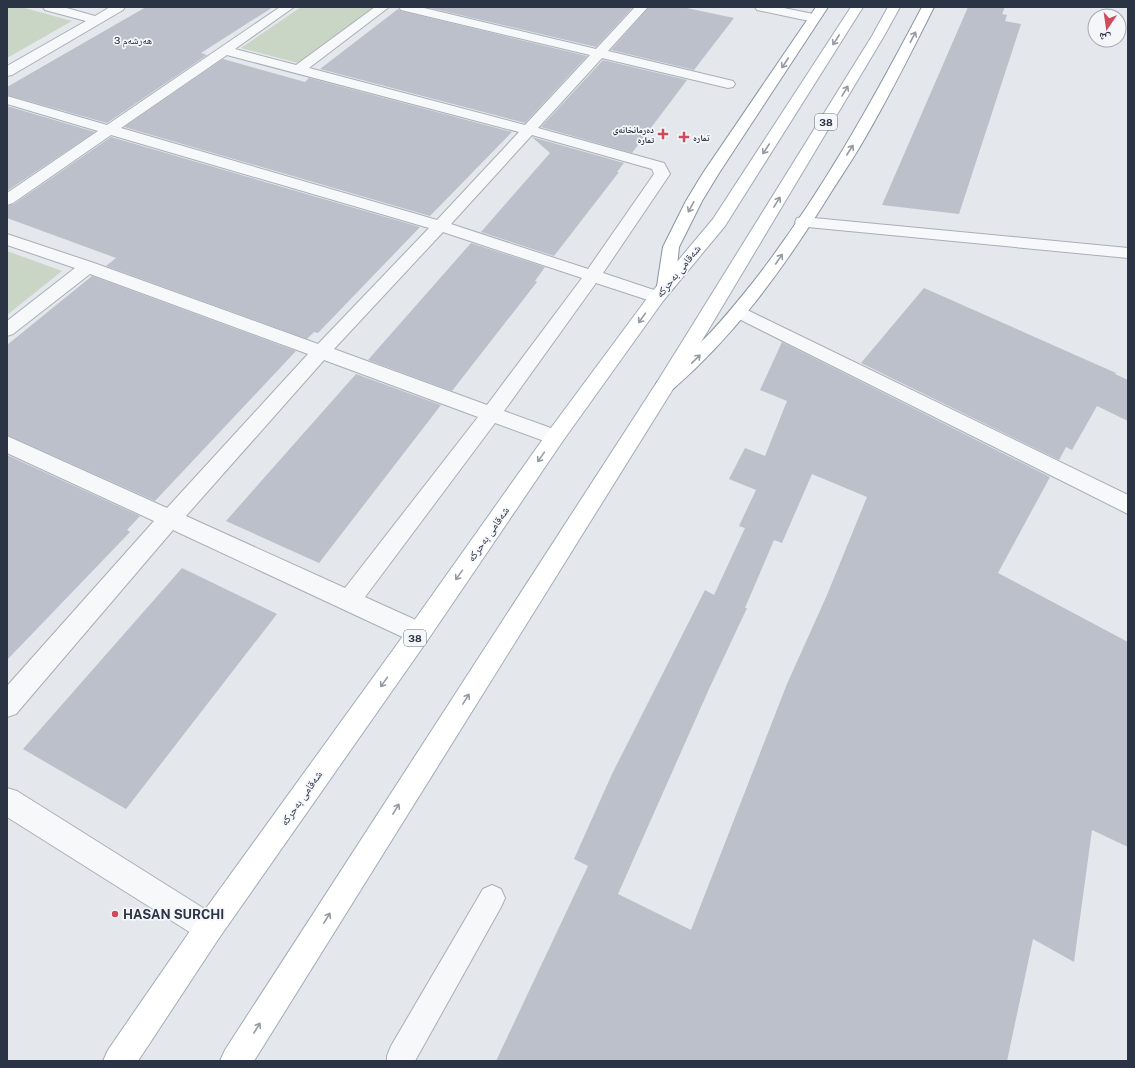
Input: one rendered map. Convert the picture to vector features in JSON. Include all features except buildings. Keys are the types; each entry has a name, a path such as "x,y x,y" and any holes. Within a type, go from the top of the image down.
{"main road":[{"name":"شەقامی بەحرکە","path":"119,1061 208,928 419,633 555,437 662,292 719,222 857,7"},
{"name":"38","path":"236,1061 666,384 878,36 894,7"},
{"path":"666,384 708,348 768,276 864,128 928,7"},
{"path":"662,292 671,247 694,201 710,174 818,13"}],"street":[{"path":"49,7 97,20"},
{"path":"7,72 119,7"},
{"path":"7,200 288,7"},
{"path":"299,69 383,7"},
{"path":"405,7 599,52 728,84"},
{"path":"7,705 170,519 320,353 440,226 642,7"},
{"path":"761,7 818,13"},
{"path":"224,50 529,130 659,166 662,174 592,277 491,414 349,600"},
{"path":"7,100 440,226 592,277 662,292"},
{"path":"803,222 1128,253"},
{"path":"7,239 555,437"},
{"path":"7,330 88,267"},
{"path":"739,312 1128,505"},
{"path":"7,444 419,633"},
{"path":"7,801 208,928"}],"lane":[{"path":"401,1061 401,1056 492,898"}],"green space":[{"path":"7,7 21,7 72,21 7,58"},
{"path":"301,7 374,7 298,63 241,48"},
{"path":"7,251 62,271 7,315"}],"place":[{"name":"دەرمانخانەی تمارە","path":"663,134"},
{"name":"تمارە","path":"684,137"},
{"name":"HASAN SURCHI","path":"115,914"}],"district":[{"name":"ھەرشەم 3","path":"133,40"}]}
